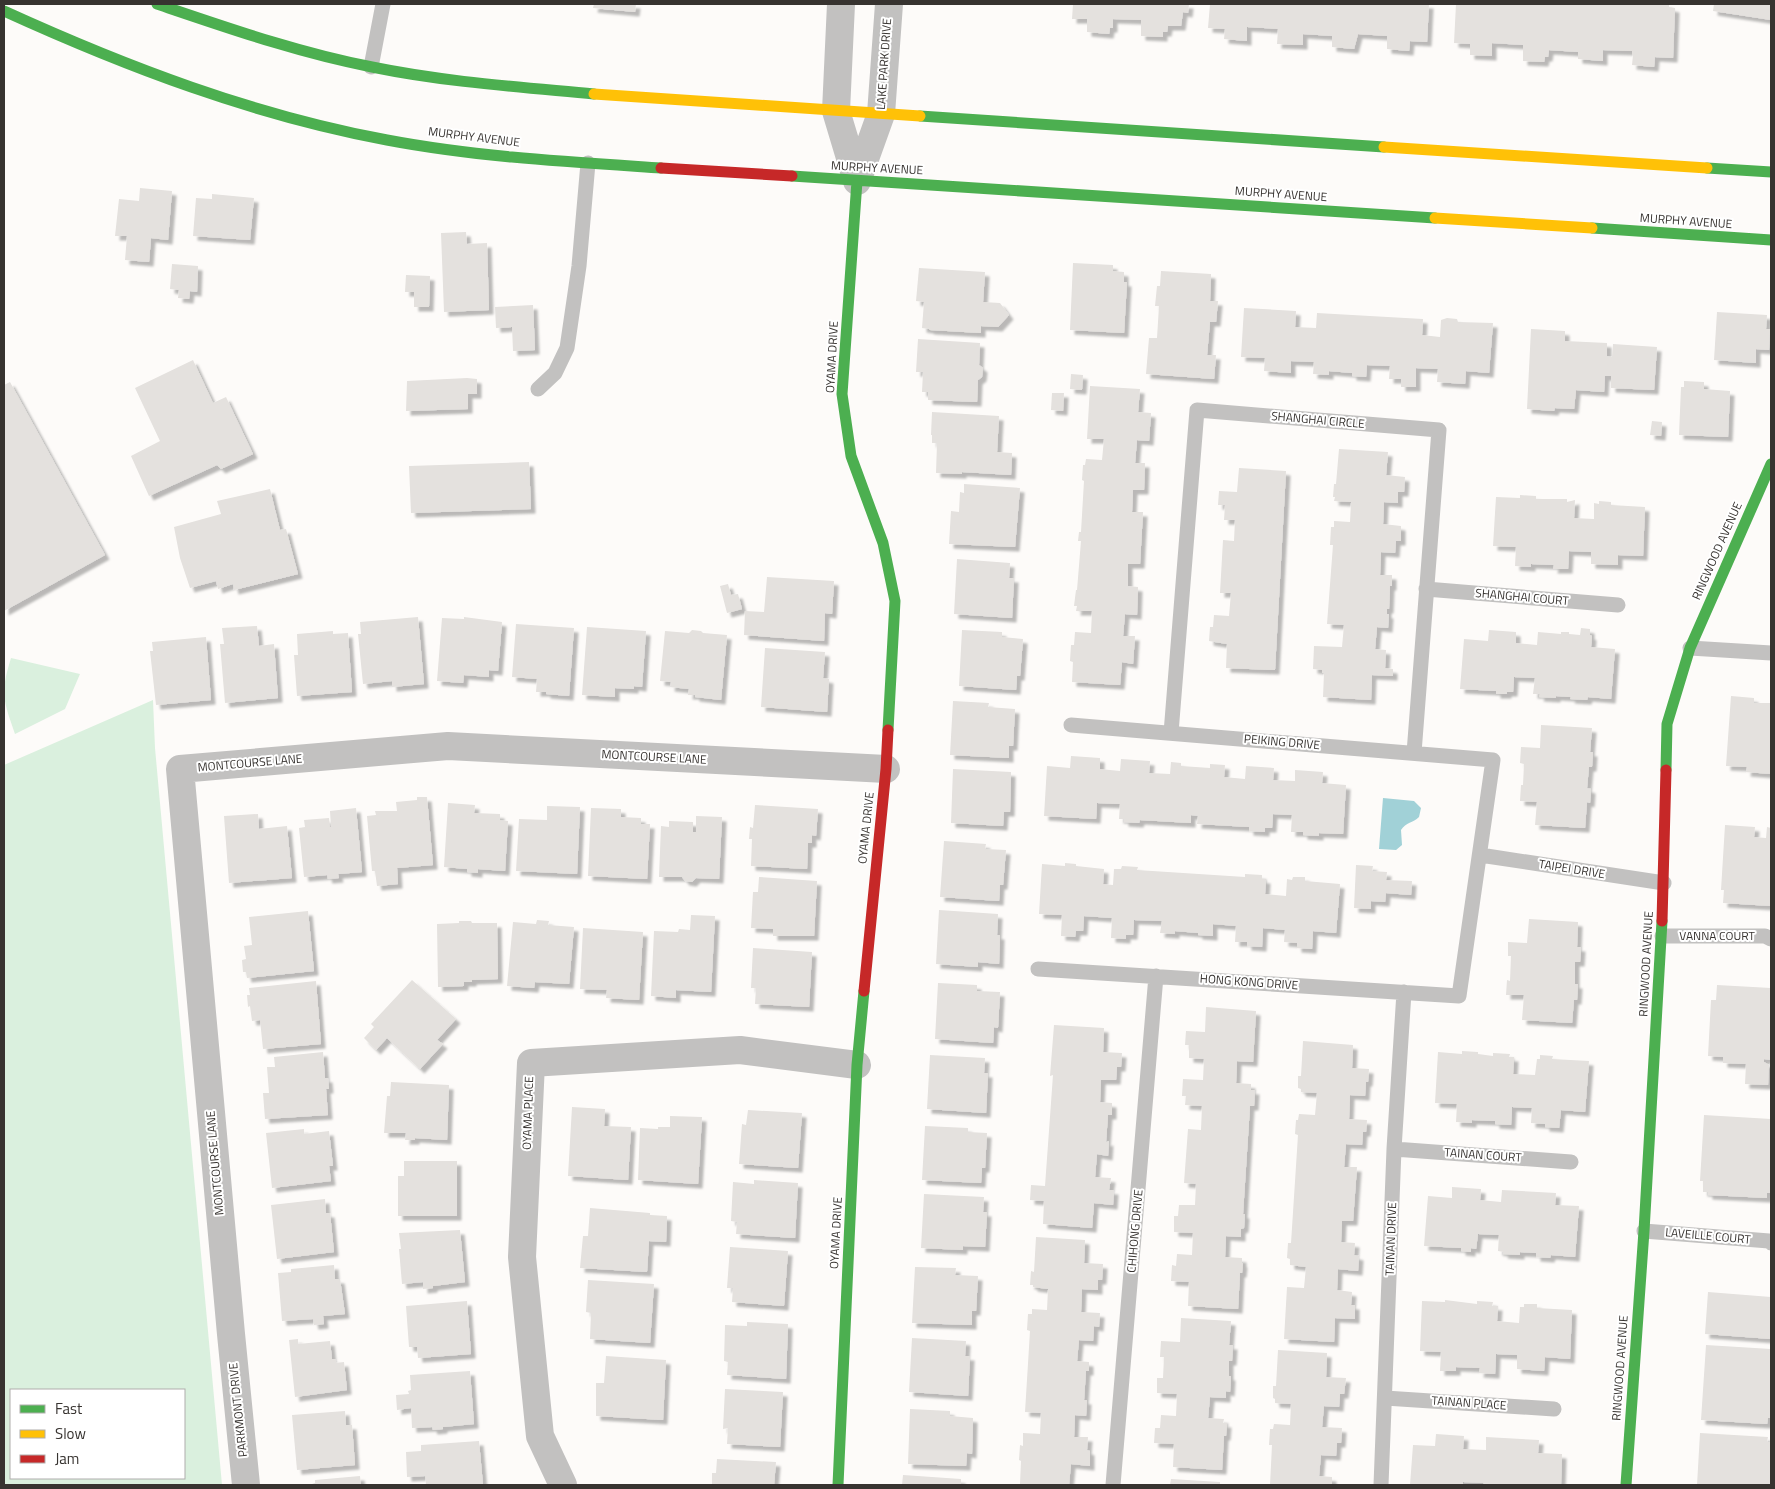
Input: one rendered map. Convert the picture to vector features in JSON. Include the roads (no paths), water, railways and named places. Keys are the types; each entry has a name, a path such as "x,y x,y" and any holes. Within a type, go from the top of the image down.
{"main road":[{"path":"157,4 261,40 371,67 476,83 612,96 1771,172"},
{"name":"MURPHY AVENUE","path":"4,11 66,41 145,72 234,102 387,140 471,152 588,163 1771,240"},
{"name":"OYAMA DRIVE","path":"838,1485 858,1065 886,769 895,601 883,543 851,456 842,394 857,181"},
{"name":"RINGWOOD AVENUE","path":"1626,1485 1662,936 1667,724 1690,648 1771,464"}],"street":[{"path":"841,4 836,111 857,181"},
{"name":"LAKE PARK DRIVE","path":"857,181 881,114 889,4"},
{"name":"MONTCOURSE LANE","path":"231,1334 180,769 448,746 886,769"},
{"name":"OYAMA PLACE","path":"563,1485 540,1436 522,1257 531,1063 740,1050 858,1065"},
{"name":"PARKMONT DRIVE","path":"231,1334 246,1485"}],"lane":[{"path":"371,67 383,4"},
{"path":"538,389 556,373 568,348 579,266 588,163"},
{"name":"SHANGHAI CIRCLE","path":"1172,733 1197,410 1439,430 1414,753"},
{"name":"SHANGHAI COURT","path":"1426,589 1618,605"},
{"path":"1690,648 1771,653"},
{"name":"PEIKING DRIVE","path":"1071,725 1493,760 1480,855"},
{"name":"TAIPEI DRIVE","path":"1480,855 1664,883"},
{"name":"HONG KONG DRIVE","path":"1038,969 1459,996 1480,855"},
{"name":"VANNA COURT","path":"1662,936 1765,936 1771,939"},
{"name":"CHIHONG DRIVE","path":"1113,1485 1156,976"},
{"name":"TAINAN DRIVE","path":"1381,1485 1394,1149 1404,992"},
{"name":"TAINAN COURT","path":"1394,1149 1571,1162"},
{"name":"LAVEILLE COURT","path":"1644,1231 1771,1242"},
{"name":"TAINAN PLACE","path":"1385,1398 1554,1409"}],"water":[{"path":"1383,798 1414,801 1421,808 1419,817 1405,825 1401,830 1402,845 1396,850 1379,849"}]}
